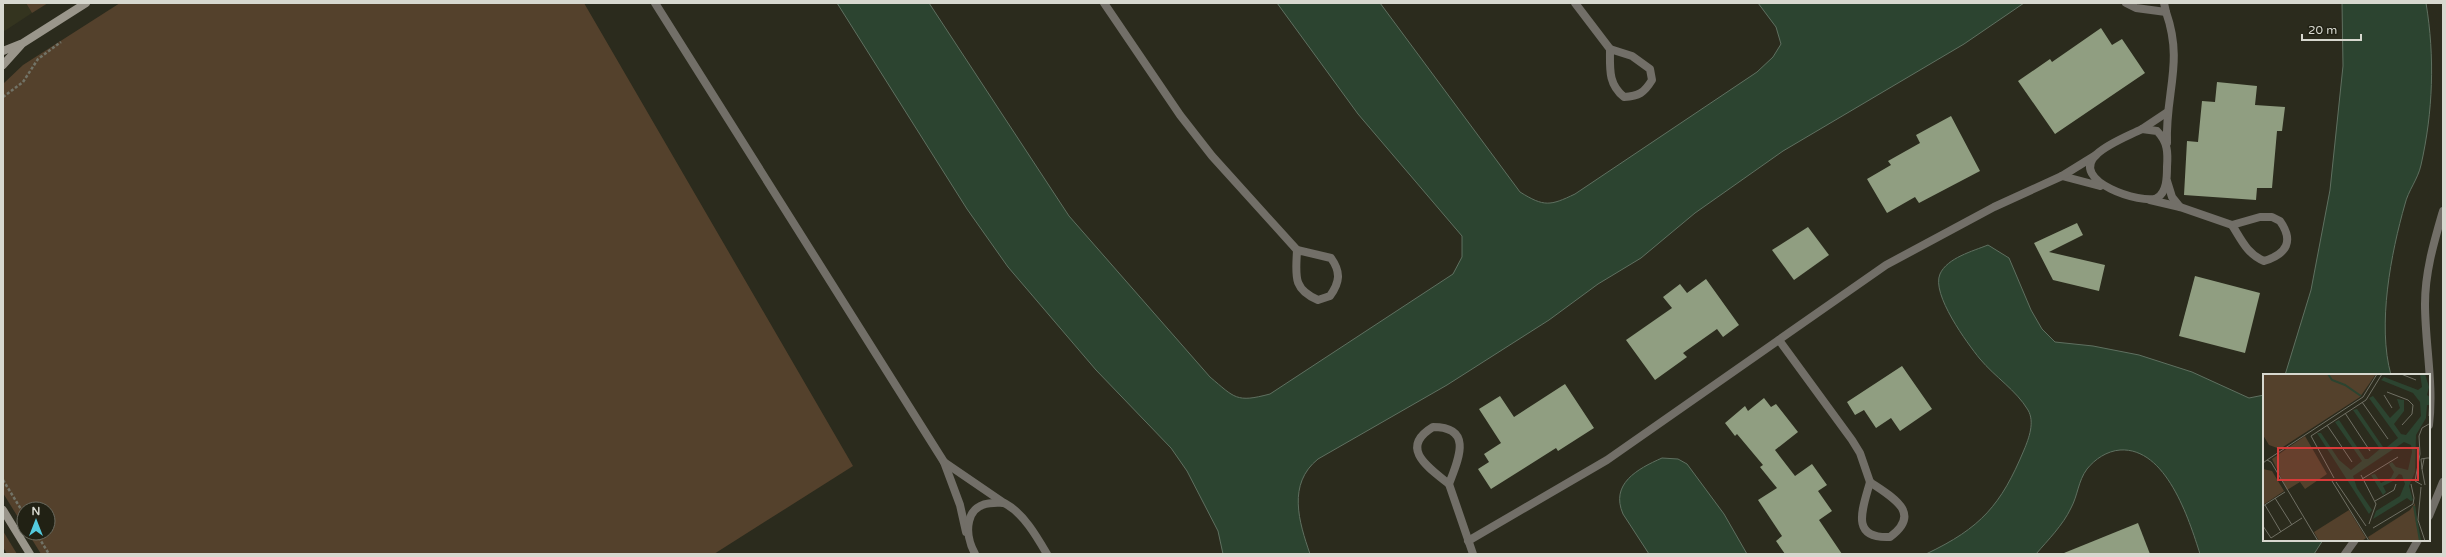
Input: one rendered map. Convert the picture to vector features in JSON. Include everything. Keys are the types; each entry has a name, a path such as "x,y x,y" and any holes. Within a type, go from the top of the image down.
{"street":[{"path":"3,51 22,43 86,3"},
{"path":"655,3 944,462 960,505 966,532 975,554"},
{"path":"1104,3 1180,116 1212,156 1297,250 1331,258 1338,268 1339,279 1330,296 1318,300 1304,294 1297,282 1297,250"},
{"path":"1575,3 1610,49 1632,56 1650,69 1652,80 1646,90 1639,96 1624,97 1615,90 1610,78 1610,49"},
{"path":"2126,3 2136,8 2166,12"},
{"path":"2150,200 2158,197 2164,190 2166,181 2166,112 2172,93 2174,43 2164,3"},
{"path":"3,65 22,43"},
{"path":"1468,541 1607,460 1886,265 1994,207 2062,176 2142,129 2166,112"},
{"path":"2142,129 2157,131 2167,145"},
{"path":"2096,155 2092,164 2092,172 2096,181 2104,187"},
{"path":"2062,176 2180,207 2232,224 2260,217 2272,217 2280,221 2285,229 2286,246 2281,253 2264,261 2247,250 2232,224"},
{"path":"2166,181 2172,197 2180,207"},
{"path":"2430,374 2426,326 2426,285 2428,267 2443,211"},
{"path":"1779,340 1860,453 1870,482 1862,510 1862,522 1865,530 1872,536 1890,537 1903,525 1905,516 1903,507 1895,498 1870,482"},
{"path":"2430,378 2430,408"},
{"path":"1449,484 1460,456 1458,436 1451,430 1433,427 1420,438 1416,448 1419,456 1426,465 1449,484 1473,554"},
{"path":"944,462 1005,503 1022,518 1039,539 1047,554"},
{"path":"2430,514 2443,482"},
{"path":"966,532 970,518 978,507 989,503 1005,503"},
{"path":"3,510 30,554"},
{"path":"2345,554 2354,541"},
{"path":"2410,554 2417,541"}],"path":[{"path":"3,97 23,82 38,59 61,42"},
{"path":"3,480 16,501"},
{"path":"41,541 49,554"}],"shaded area":[{"path":"3,3 26,3 32,13 3,32"},
{"path":"26,3 48,3 32,13"},
{"path":"120,3 584,3 853,466 714,554 41,554 33,541 56,541 56,501 16,501 16,514 3,493 3,84 23,65"},
{"path":"837,3 929,3 1069,216 1210,377 1231,394 1237,397 1250,398 1270,394 1453,274 1462,257 1462,236 1358,114 1277,3 1380,3 1520,192 1541,202 1553,203 1575,194 1757,72 1773,57 1781,44 1776,27 1758,3 2024,3 1964,44 1783,151 1695,213 1641,258 1598,284 1549,320 1447,385 1318,459 1308,469 1302,480 1299,492 1298,504 1302,529 1310,554 1223,554 1218,531 1187,471 1171,448 1096,370 1008,267 967,209"},
{"path":"2342,3 2426,3 2432,64 2430,105 2420,170 2406,199 2391,266 2385,334 2391,374 2285,374 2311,290 2330,190 2343,66"},
{"path":"1988,245 2009,258 2031,310 2042,329 2055,342 2093,346 2139,355 2192,372 2249,398 2263,395 2263,541 2322,541 2314,554 2200,554 2182,505 2163,472 2150,460 2136,452 2120,450 2110,452 2102,456 2087,469 2068,514 2036,554 1926,554 1961,535 1987,513 2007,486 2026,445 2031,425 2028,410 2018,396 1986,366 1974,352 1959,330 1945,305 1939,283 1940,274 1943,268 1954,259"},
{"path":"1662,458 1678,459 1687,464 1724,514 1747,554 1649,554 1623,514 1620,503 1620,494 1628,479 1635,473"},
{"path":"3,531 17,554 7,554 3,547"}],"building":[{"path":"2101,28 2112,45 2122,39 2145,73 2055,134 2018,81 2050,59 2052,62"},
{"path":"2217,82 2257,86 2255,105 2285,107 2282,131 2277,131 2272,188 2257,188 2256,200 2184,195 2187,141 2198,142 2202,101 2215,102"},
{"path":"1951,116 1980,171 1919,203 1915,197 1887,213 1867,179 1891,165 1888,161 1920,143 1916,135"},
{"path":"2077,223 2083,235 2049,252 2105,265 2099,291 2053,280 2034,243"},
{"path":"1808,227 1829,255 1794,280 1772,250"},
{"path":"2195,276 2260,293 2245,353 2179,336"},
{"path":"1706,279 1739,325 1723,337 1717,329 1683,353 1687,357 1655,380 1626,340 1672,308 1663,297 1680,284 1687,293"},
{"path":"1902,366 1932,409 1900,431 1891,418 1876,428 1864,410 1855,415 1847,402"},
{"path":"1565,384 1594,428 1558,451 1556,448 1491,489 1478,469 1489,462 1484,454 1501,443 1479,409 1500,396 1514,417"},
{"path":"1764,398 1771,407 1776,404 1798,432 1775,450 1795,476 1812,464 1827,485 1818,491 1832,511 1819,520 1842,554 1785,554 1776,541 1782,536 1758,500 1777,488 1760,467 1763,465 1737,434 1735,436 1725,423 1745,406 1748,411"},
{"path":"2138,523 2150,554 2064,554 2064,553"}]}
